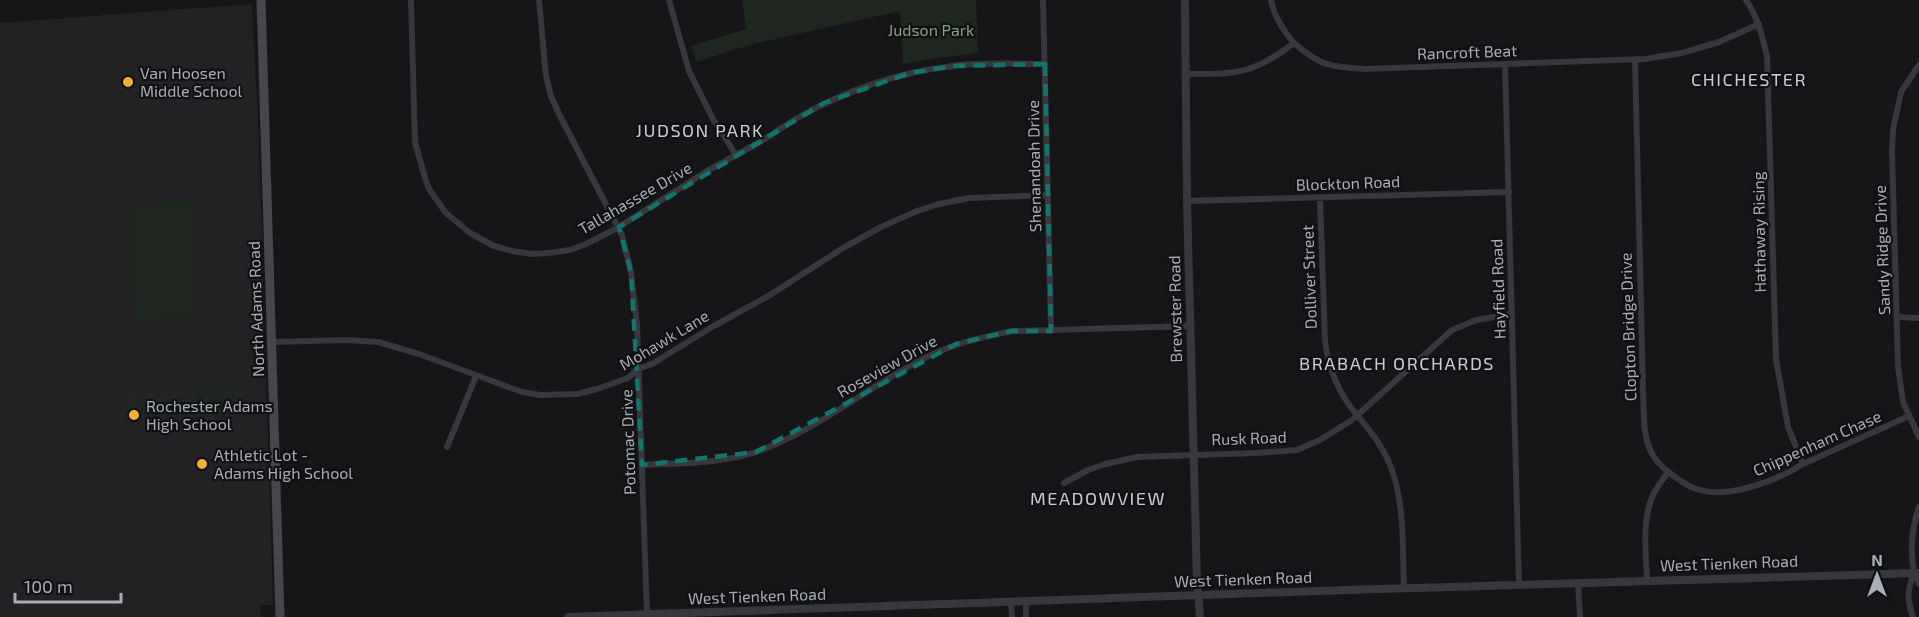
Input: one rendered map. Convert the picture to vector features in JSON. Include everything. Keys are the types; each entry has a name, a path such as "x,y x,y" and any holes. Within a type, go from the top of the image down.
{"main road":[{"name":"North Adams Road","path":"261,0 280,617"}],"street":[{"name":"Tallahassee Drive","path":"411,0 415,142 429,189 446,213 480,240 512,251 531,254 570,250 618,227 824,103 851,92 910,73 954,66 1045,64"},
{"name":"Potomac Drive","path":"539,0 546,76 551,96 622,235 634,292 647,614"},
{"path":"669,0 689,71 713,119 735,155"},
{"name":"Shenandoah Drive","path":"1043,0 1051,331"},
{"name":"Brewster Road","path":"1185,0 1193,454 1200,617"},
{"name":"Rancroft Beat","path":"1271,0 1278,21 1294,43 1311,58 1340,68 1635,60 1682,53 1719,42 1759,24"},
{"name":"Hathaway Rising","path":"1746,0 1759,24 1767,56 1776,359 1788,427 1803,464"},
{"path":"1186,74 1236,73 1247,70 1273,59 1294,43"},
{"name":"Clopton Bridge Drive","path":"1635,60 1645,418 1647,441 1654,457 1668,472"},
{"name":"Hayfield Road","path":"1505,64 1519,585"},
{"name":"Sandy Ridge Drive","path":"1919,65 1901,92 1893,130 1899,368 1903,402 1919,437"},
{"name":"Blockton Road","path":"1187,201 1509,192"},
{"name":"Mohawk Lane","path":"273,342 346,340 378,342 419,354 522,392 540,395 577,394 609,386 628,378 638,369 652,364 770,295 843,248 917,211 969,198 1048,195"},
{"name":"Dolliver Street","path":"1320,197 1324,340 1327,361 1338,386 1357,415 1379,442 1391,466 1398,490 1401,513 1404,588"},
{"name":"Rusk Road","path":"1064,483 1088,470 1121,459 1297,450 1320,440 1357,415 1452,330 1476,320 1512,314"},
{"path":"1898,317 1919,318"},
{"name":"Roseview Drive","path":"642,465 720,459 756,452 795,434 914,363 956,344 1012,332 1190,326"},
{"path":"447,447 476,376"},
{"name":"Chippenham Chase","path":"1668,472 1694,489 1722,492 1746,489 1789,473 1803,464 1909,416"},
{"path":"1647,580 1648,512 1651,500 1668,472"},
{"path":"1919,507 1914,520 1913,550 1919,584"},
{"path":"1913,617 1907,588 1916,573"},
{"name":"West Tienken Road","path":"568,617 691,615 1404,588 1916,573"},
{"path":"1578,583 1580,617"},
{"path":"1011,602 1012,617"},
{"path":"1026,602 1026,617"}],"highlighted area":[{"path":"1045,64 1051,331 1012,331 956,344 756,452 642,465 631,272 619,227 824,103 910,73 954,66"}],"shaded area":[{"name":"Rochester Adams High School","path":"252,4 259,141 273,605 260,605 261,617 0,617 0,23"}],"green space":[{"name":"Judson Park","path":"742,0 976,0 978,53 903,64 900,11 749,45 697,62 691,46 746,29"},
{"path":"193,201 197,318 133,320 130,203"},
{"path":"229,389 230,415 218,415 217,390"},
{"path":"233,389 244,389 245,414 234,415"},
{"path":"201,390 213,390 214,415 202,416"},
{"path":"183,391 184,416 173,417 172,392"},
{"path":"187,391 198,391 199,416 188,416"},
{"path":"154,392 155,418 143,418 142,393"},
{"path":"157,392 169,392 170,417 158,418"},
{"path":"127,393 139,393 140,418 128,419"}],"place":[{"name":"Van Hoosen Middle School","path":"128,82"},
{"name":"Rochester Adams High School","path":"134,415"},
{"name":"Athletic Lot - Adams High School","path":"202,464"}],"district":[{"name":"CHICHESTER","path":"1749,80"},
{"name":"JUDSON PARK","path":"700,131"},
{"name":"BRABACH ORCHARDS","path":"1397,364"},
{"name":"MEADOWVIEW","path":"1098,499"}]}
